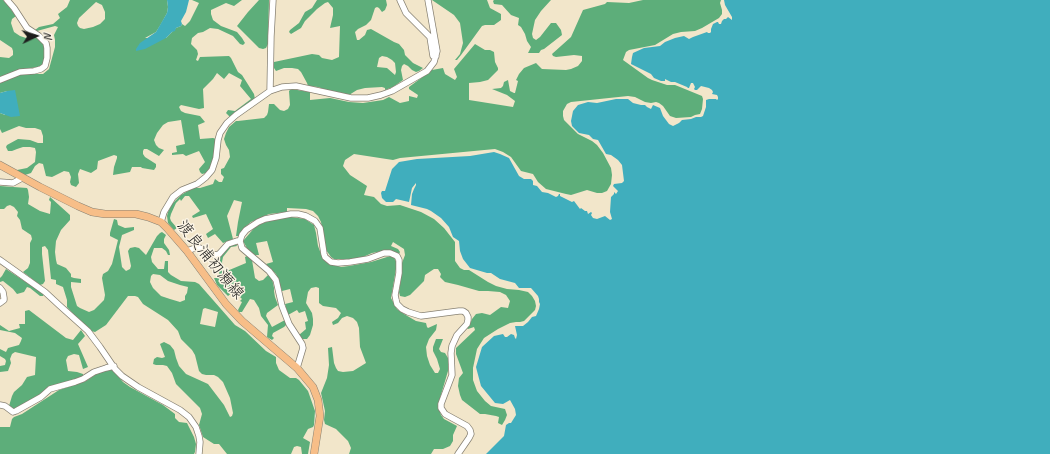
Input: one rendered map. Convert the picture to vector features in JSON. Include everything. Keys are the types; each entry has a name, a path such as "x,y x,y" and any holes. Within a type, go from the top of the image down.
{"main road":[{"name":"渡良浦初瀬線","path":"0,165 22,178 92,212 105,214 136,214 148,217 160,222 172,233 234,313 297,368 313,387 320,407 314,454"}],"street":[{"path":"0,80 20,72 41,69 45,66 47,58 46,43 27,28 7,0"},
{"path":"270,91 273,0"},
{"path":"400,0 406,13 430,37 433,56 436,56"},
{"path":"160,222 173,197 182,190 197,184 212,170 216,158 220,133 227,123 270,91 282,87 296,86 352,98 374,97 392,91 427,71 432,65 436,56 437,48 428,0"},
{"path":"0,182 13,183 22,178"},
{"path":"297,368 303,348 289,324 282,306 276,280 269,271 242,248 240,241 242,235 251,225 265,219 291,214 298,214 315,220 320,228 324,254 331,262 338,263 368,259 384,253 390,253 397,256 399,260 399,274 395,295 396,300 402,309 421,316 459,311 466,313 468,317 467,324 457,335 452,346 452,375 441,404 444,414 467,426 470,430 471,434 458,454"},
{"path":"187,251 200,248 208,254 218,254 228,244 240,241"},
{"path":"0,260 45,292 88,332 122,376 180,410 189,417 196,427 199,436 199,454"},
{"path":"0,288 4,295 4,300 0,303"},
{"path":"0,405 5,406 13,412 16,411 41,397 50,389 75,382 94,372 114,366"}],"green space":[{"path":"0,0 3,0 7,4 16,16 12,19 11,23 14,32 26,38 31,35 44,43 46,50 45,61 42,65 0,77 0,57 9,58 13,55 13,51 12,48 0,40"},
{"path":"70,0 167,0 167,13 161,24 156,32 145,38 166,38 176,28 182,24 185,26 190,21 199,3 192,0 242,0 234,6 226,3 211,10 211,14 213,20 221,26 237,32 245,43 243,45 240,44 233,36 218,29 210,28 198,33 192,38 191,44 197,50 198,54 196,60 198,61 200,57 229,56 238,72 242,75 254,94 255,99 230,117 226,113 228,110 235,111 251,99 240,86 242,80 229,73 224,79 217,73 203,89 204,108 199,109 181,105 179,107 181,111 185,113 200,116 205,122 198,125 200,139 216,139 215,153 210,169 206,173 202,174 199,169 205,162 199,151 186,156 183,154 172,155 172,153 177,152 176,146 185,144 181,120 168,122 163,125 157,133 154,140 156,145 164,150 159,156 147,149 144,149 143,154 145,157 156,164 154,170 141,167 132,167 130,172 113,175 117,158 117,156 114,155 98,161 97,169 91,173 80,169 78,174 79,183 76,187 71,185 71,177 69,172 64,171 52,177 46,176 43,164 39,163 35,166 31,173 25,175 17,170 27,168 35,162 35,148 23,147 8,151 6,147 7,145 18,139 43,143 43,136 41,130 19,126 2,133 0,129 0,113 5,115 7,91 0,93 0,83 15,75 43,74 49,69 55,47 54,35 58,27 55,26 37,31 35,30 39,27 53,24 60,18 58,14 67,7","holes":["96,2 102,5 105,12 105,19 100,24 84,29 78,26 77,23 79,18"]},
{"path":"259,0 269,0 268,44 266,48 263,49 259,48 237,26"},
{"path":"317,0 386,0 387,5 385,10 382,12 379,8 375,8 371,20 355,32 357,40 365,35 367,30 371,29 399,44 404,50 405,55 413,63 423,68 416,72 404,64 401,70 403,80 393,87 385,90 385,88 382,87 365,88 357,90 349,95 340,95 318,87 308,86 298,69 284,68 276,71 274,68 274,62 312,54 332,60 339,57 340,26 330,28 333,8 328,2 317,9 305,21 301,28 291,34 289,32 299,23 305,12 312,8","holes":["382,56 387,57 395,63 395,75 387,68 377,67 379,58"]},
{"path":"432,0 487,0 490,8 501,14 501,20 494,25 482,26 461,55 457,60 455,60 460,54 463,43 460,23 454,15"},
{"path":"494,0 551,0 535,20 532,34 533,38 536,40 540,37 551,23 556,23 561,30 562,35 539,53 528,53 531,47 521,27 518,25 519,18 511,15 502,5 494,4"},
{"path":"643,0 721,0 720,3 722,14 719,18 695,31 673,34 655,45 629,50 626,52 623,60 652,80 667,85 675,85 702,96 702,109 700,114 691,117 676,118 670,116 659,103 645,102 635,97 628,96 571,102 567,104 563,111 564,120 578,134 597,145 611,168 611,184 607,191 597,193 587,190 571,195 546,189 538,182 533,174 521,171 511,157 495,149 400,158 393,160 354,154 345,160 343,166 350,175 367,186 364,195 374,197 381,204 387,206 400,205 421,212 434,219 444,228 455,242 455,261 460,268 469,270 496,286 528,292 532,296 535,301 535,310 524,321 510,323 498,329 484,338 477,349 473,368 473,380 477,391 485,401 491,406 505,409 507,415 502,425 498,423 499,417 480,414 462,400 458,386 459,378 463,373 456,354 456,348 475,330 474,327 467,328 476,314 482,313 490,315 501,307 508,308 510,301 506,295 500,292 479,291 445,282 440,277 441,274 438,269 434,269 425,275 424,281 410,295 405,297 400,296 399,292 402,263 405,255 404,249 393,242 391,246 398,249 400,252 399,254 388,250 372,253 355,259 334,259 326,250 321,222 318,216 313,211 306,209 287,208 287,212 269,214 251,222 243,229 239,236 236,236 242,202 234,200 227,216 233,239 223,243 215,234 208,238 206,234 213,229 206,214 193,218 192,216 200,211 189,196 185,196 181,201 180,199 176,203 171,214 171,221 177,228 174,230 168,223 168,212 172,204 181,195 193,188 200,188 213,184 215,179 222,182 224,177 221,174 221,169 224,168 230,157 229,150 224,139 229,127 236,121 264,118 267,115 269,104 274,104 280,110 284,111 288,109 290,105 289,91 291,89 310,92 310,100 330,98 363,103 383,100 389,97 400,103 409,101 409,96 417,98 418,95 409,89 409,87 432,70 443,68 445,74 455,80 457,77 454,69 475,44 485,50 494,52 498,70 488,80 469,83 469,100 513,107 515,101 507,95 492,89 501,88 504,82 508,80 510,91 515,93 518,81 516,80 519,74 524,68 536,63 542,69 566,70 578,66 582,61 582,56 574,55 556,57 552,54 571,37 583,10 605,4 607,2 629,3"},
{"path":"0,186 27,188 29,197 28,204 40,211 50,214 50,197 70,215 70,220 61,230 56,241 56,260 57,264 66,268 71,274 71,277 81,279 81,283 71,282 71,287 77,306 89,312 94,310 104,300 105,295 102,278 103,274 108,271 112,264 118,240 110,236 114,219 117,220 118,225 125,228 134,227 134,230 122,235 119,247 122,267 126,271 130,269 131,266 128,251 130,248 139,248 146,255 160,233 162,232 166,235 164,243 169,250 170,255 168,255 162,248 154,248 151,257 152,262 158,269 164,269 165,261 168,261 168,272 171,275 181,281 195,282 199,284 235,325 245,331 266,351 276,357 276,363 279,370 290,378 296,378 299,380 308,391 315,411 314,425 308,429 303,438 310,442 308,454 302,454 301,447 297,446 294,447 291,454 227,454 219,444 214,444 203,437 199,425 202,414 200,408 176,384 172,373 167,366 153,364 154,359 157,357 165,357 160,344 164,342 170,345 174,350 179,366 186,374 208,384 224,405 230,417 233,413 230,398 223,382 218,377 214,375 202,374 199,371 195,355 181,339 178,331 168,320 143,304 138,297 128,296 106,325 95,332 91,331 67,307 67,300 63,287 56,284 56,280 51,279 48,250 45,246 42,247 45,281 43,284 40,285 23,272 28,268 30,263 31,235 22,229 20,220 17,216 18,212 14,207 10,205 4,209 0,209","holes":["153,274 160,275 168,281 188,287 185,300 180,302 161,296 153,288 150,282","205,308 218,312 215,327 200,324 203,309"]},
{"path":"291,217 305,219 314,225 318,246 323,259 326,262 341,267 371,262 391,256 394,258 397,263 391,298 397,309 416,321 426,323 428,328 437,324 436,330 429,339 426,347 430,365 435,373 438,373 440,369 433,351 433,347 436,339 443,339 439,349 441,352 445,353 448,358 448,371 438,405 444,419 457,426 450,446 443,449 434,449 431,454 349,454 351,448 348,441 336,429 325,424 325,411 321,393 327,378 329,365 328,348 332,347 334,363 338,371 353,371 366,363 360,347 359,328 357,322 353,318 347,316 333,325 332,322 338,318 341,313 336,308 323,306 319,303 319,288 311,288 308,292 306,303 312,313 313,325 307,339 302,339 299,335 306,329 305,322 308,321 305,311 299,313 297,310 288,315 285,304 293,302 290,289 282,291 276,274 266,264 273,262 267,241 256,243 259,255 255,255 248,250 243,241 256,226 271,220"},
{"path":"235,242 237,246 231,247 223,257 223,270 227,271 246,263 245,257 247,256 252,260 255,278 259,281 263,280 268,275 272,278 278,305 267,313 266,316 272,327 285,320 287,324 273,333 272,336 274,338 272,340 267,337 268,325 261,316 259,308 254,300 250,299 242,312 239,312 238,310 242,302 240,301 242,299 234,291 228,296 217,285 214,278 220,278 217,258"},
{"path":"6,269 44,294 43,296 40,296 27,287 24,292 17,294 3,281 0,282 0,278"},
{"path":"29,310 66,338 73,340 81,330 85,336 78,344 88,367 83,369 79,355 74,354 68,356 66,360 68,371 83,374 83,377 49,387 37,397 16,409 9,406 12,396 27,377 35,375 36,357 15,352 12,354 10,359 11,363 8,371 0,372 0,366 5,365 6,361 0,356 0,349 6,352 8,348 19,345 22,338 15,333 0,330 0,325 9,331 20,328 19,324 25,324 25,311"},
{"path":"113,370 123,382 130,387 163,405 175,414 175,418 179,422 187,423 196,444 194,454 0,454 0,427 10,427 14,417 22,414 59,390 86,381 98,373"}],"water":[{"path":"167,0 189,0 186,12 181,21 181,26 176,28 175,31 166,38 145,49 136,51 140,43 156,32 167,13"},
{"path":"724,0 1050,0 1050,454 486,454 504,436 506,425 511,423 516,415 515,409 510,400 503,404 495,403 481,386 476,367 482,347 494,336 503,334 507,337 511,334 514,335 516,339 517,335 515,326 523,326 532,317 536,316 540,304 539,299 531,288 519,288 515,283 500,279 491,273 470,268 463,259 459,241 453,237 449,227 441,218 427,209 411,205 412,194 416,183 412,188 409,202 396,199 393,202 386,202 382,198 381,193 382,191 385,191 392,169 399,162 417,159 470,156 494,152 509,158 519,176 524,179 531,179 533,181 533,185 537,186 542,192 556,197 560,194 560,196 572,202 574,201 580,209 581,208 587,211 588,214 591,212 593,218 597,219 605,216 610,220 612,219 610,212 611,197 614,192 616,194 618,191 613,186 614,184 622,183 624,181 622,165 611,155 606,154 598,140 593,139 589,135 579,133 572,126 571,121 573,111 578,105 588,102 597,103 616,99 628,99 633,103 645,105 651,109 653,105 660,108 663,116 669,124 673,126 682,120 703,116 706,107 706,100 718,99 717,95 712,94 712,90 701,86 695,90 693,83 691,83 688,88 665,79 665,81 661,81 631,64 632,57 633,53 644,48 660,46 675,38 684,36 689,39 707,32 710,33 713,24 718,22 721,24 724,19 728,17 732,20"},
{"path":"15,90 20,116 11,117 0,113 0,93"}]}
